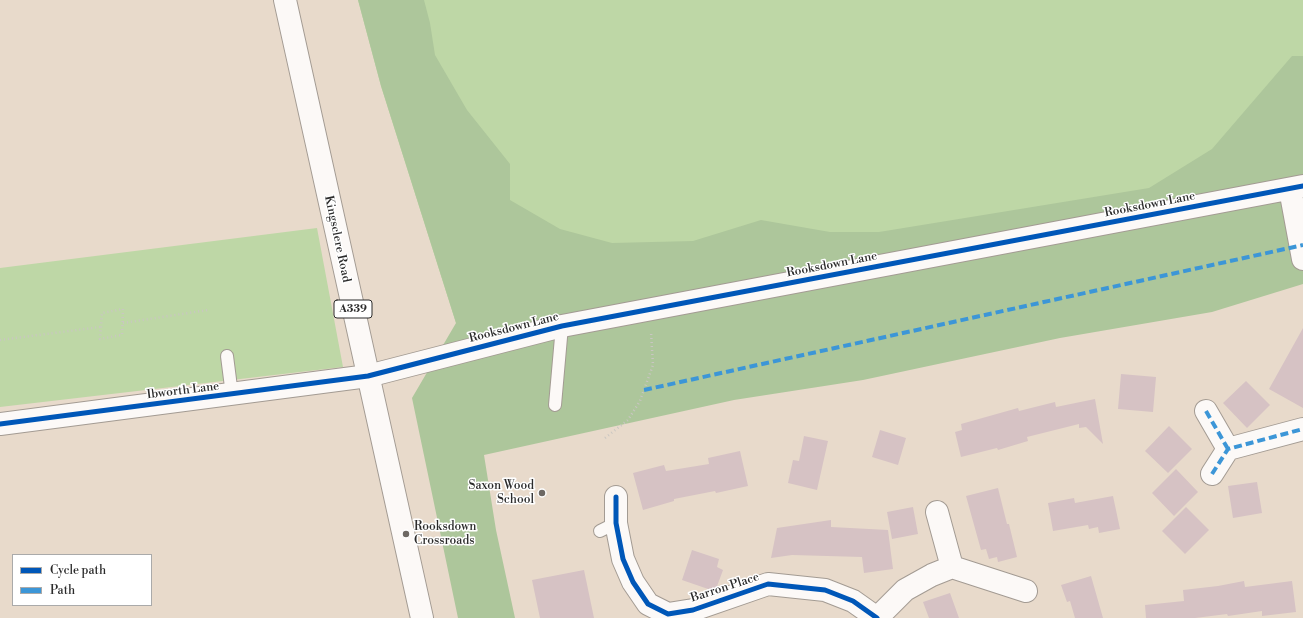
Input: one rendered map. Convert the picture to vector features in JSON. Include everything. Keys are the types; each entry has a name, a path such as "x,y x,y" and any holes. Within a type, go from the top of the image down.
{"main road":[{"name":"Kingsclere Road","path":"285,0 422,618"},
{"name":"Rooksdown Lane","path":"368,376 562,326 1296,187"},
{"path":"1296,187 1303,259"},
{"name":"Ibworth Lane","path":"0,424 232,395 368,376"},
{"path":"1206,411 1228,449"},
{"path":"1212,474 1228,449 1303,429"},
{"name":"Barron Place","path":"616,497 608,527 633,582 648,604 667,616 693,610 768,584 825,590 853,601 877,618 905,590 932,575 952,567"},
{"path":"937,512 952,567 1026,591"}],"lane":[{"path":"555,405 562,326"},
{"path":"227,356 232,395"}],"path":[{"path":"123,308 123,322 122,335 100,339 102,313 123,308"},
{"path":"605,438 628,420 640,401 653,365 649,309"},
{"path":"123,322 208,310"},
{"path":"0,340 100,327"}],"green space":[{"path":"358,0 1303,0 1303,171 456,323 381,86"},
{"path":"358,0 424,0 430,23 435,55 467,110 510,164 510,200 560,229 612,243 693,241 761,220 830,232 879,232 1149,188 1212,149 1292,56 1303,56 1303,284 1212,312 1060,338 863,380 734,400 484,455 496,530 515,618 458,618 412,398 456,323 381,86"},
{"path":"317,228 343,367 0,407 0,268"}],"building":[{"path":"1303,328 1303,408 1269,389"},
{"path":"1121,374 1156,377 1153,412 1118,409"},
{"path":"1246,381 1270,405 1247,428 1223,403"},
{"path":"1095,399 1103,444 1086,427 1079,428 1079,424 1027,437 1028,441 998,450 997,448 961,457 955,432 962,430 961,424 1018,408 1019,411 1055,402 1056,407"},
{"path":"1169,426 1192,449 1168,473 1145,451"},
{"path":"880,430 906,438 898,465 872,457"},
{"path":"804,436 828,441 817,490 788,483 793,460 799,461"},
{"path":"740,451 748,486 716,493 715,491 674,499 674,501 643,510 633,473 664,465 666,471 709,464 708,458"},
{"path":"1176,469 1198,492 1174,516 1152,493"},
{"path":"1257,482 1262,513 1233,518 1228,486"},
{"path":"998,488 1017,557 998,562 997,557 989,559 986,549 981,550 966,496"},
{"path":"1113,496 1120,529 1099,533 1098,527 1089,529 1088,525 1053,531 1048,503 1074,498 1075,503"},
{"path":"913,507 918,534 892,539 887,512"},
{"path":"1186,507 1209,530 1185,554 1162,531"},
{"path":"831,520 831,527 888,530 893,569 864,573 862,557 792,555 771,558 777,528"},
{"path":"692,550 719,559 717,567 723,570 716,589 711,590 682,580"},
{"path":"584,570 594,618 540,618 532,580"},
{"path":"1091,576 1103,618 1075,618 1070,601 1067,602 1061,585"},
{"path":"1244,581 1245,587 1292,581 1296,612 1262,616 1262,611 1228,616 1227,614 1195,618 1146,618 1145,605 1184,601 1183,590"},
{"path":"950,593 959,618 929,618 923,602"}],"marked path":[{"path":"644,390 1303,245"},
{"path":"1206,411 1228,449"},
{"path":"1212,474 1228,449 1303,429"}],"cycle path":[{"path":"0,424 368,376 562,326 1303,186"},
{"path":"616,497 616,523 623,559 633,582 648,604 668,614 693,610 768,584 825,590 853,601 877,618"}],"place":[{"name":"Saxon Wood School","path":"542,493"},
{"name":"Rooksdown Crossroads","path":"406,534"}]}
